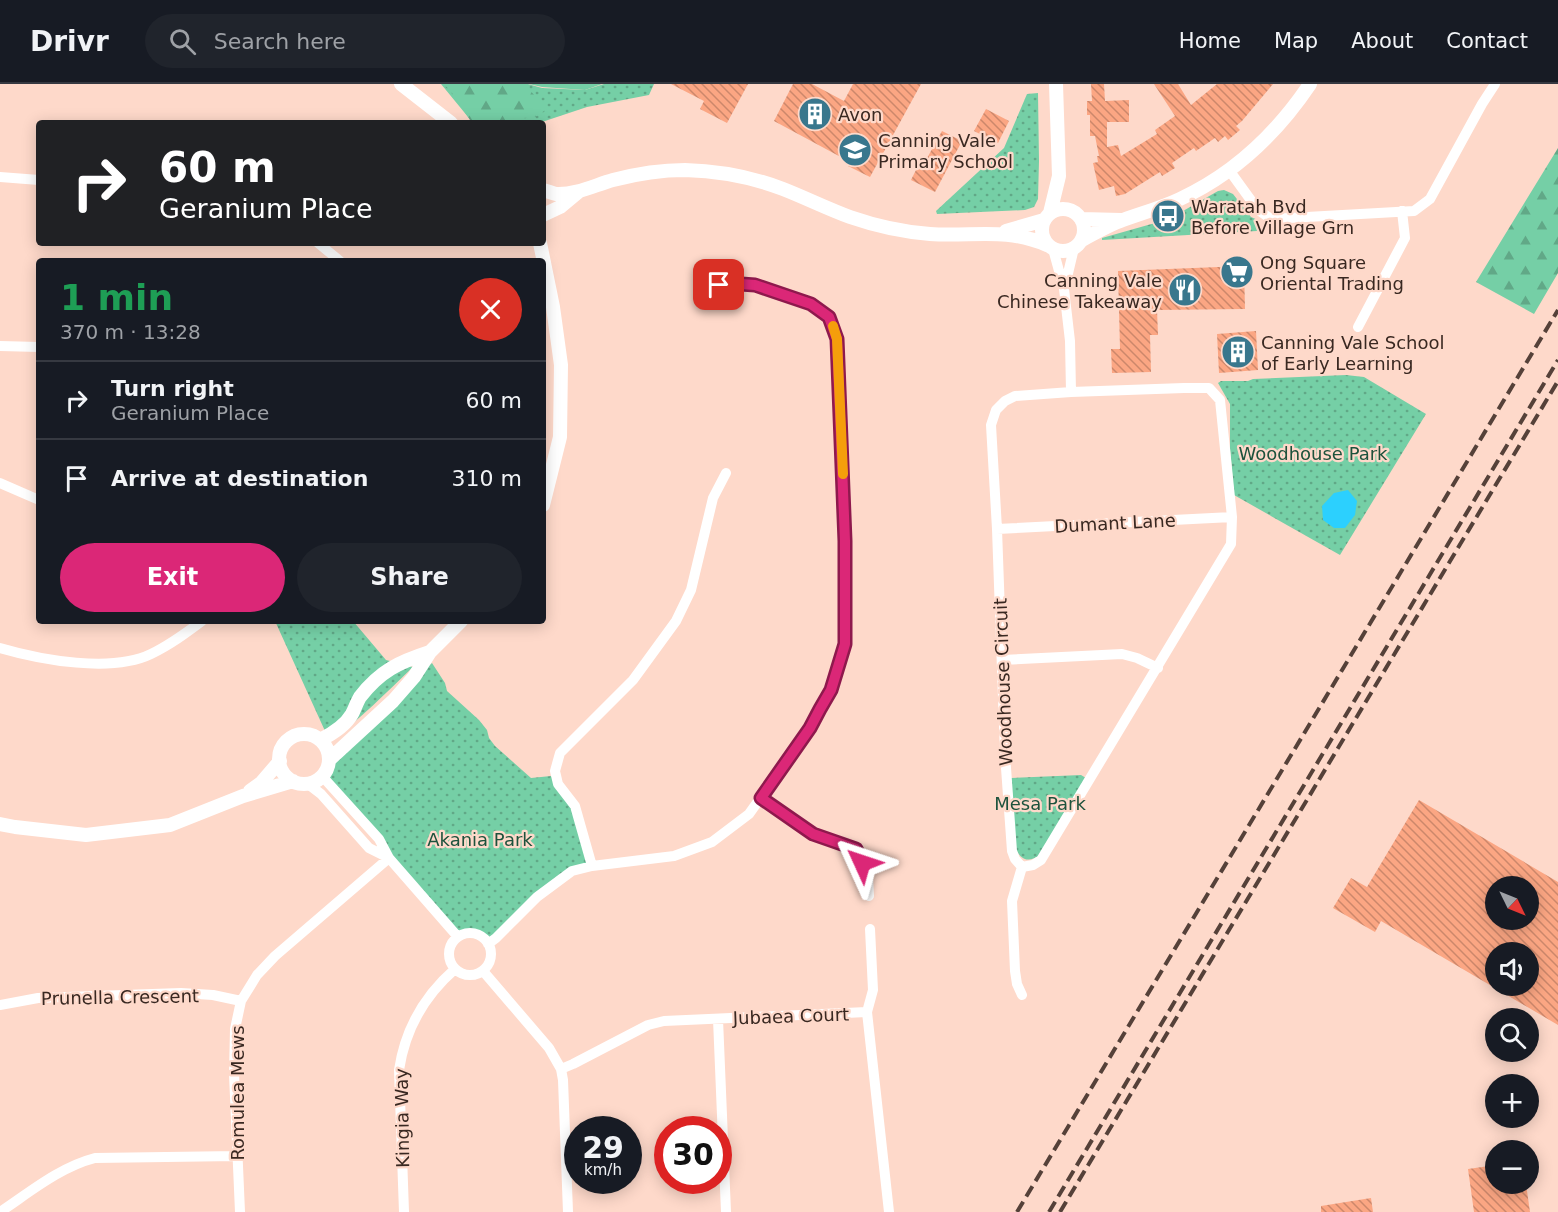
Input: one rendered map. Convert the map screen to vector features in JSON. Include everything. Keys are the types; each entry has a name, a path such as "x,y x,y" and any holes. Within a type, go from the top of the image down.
{"street":[{"path":"401,84 447,120"},
{"path":"1056,84 1059,176 1069,210"},
{"path":"546,191 556,194 578,192 630,176 683,170 705,171 768,184 850,217 896,229 932,234 999,233 1031,238 1064,252 1123,220 1181,199 1229,170 1276,128 1310,84"},
{"path":"1229,170 1258,210 1271,219 1414,210 1430,199 1495,84"},
{"path":"1059,176 1042,233 1043,239 1050,247 1064,289 1070,341 1071,392"},
{"path":"0,177 36,180"},
{"path":"546,214 560,207 578,192"},
{"path":"999,233 1047,217 1056,210 1069,210 1076,214 1081,219 1084,233 1078,244 1064,289"},
{"path":"1358,327 1405,238 1402,211"},
{"path":"1081,219 1123,220"},
{"path":"322,246 336,258"},
{"path":"546,279 553,307 561,366 560,437 546,493"},
{"path":"488,944 537,897 572,871 592,866 674,856 712,842 750,814 815,718 831,690 845,644 845,541 837,339 829,317 811,304 755,285 719,285"},
{"path":"0,346 36,347"},
{"name":"Woodhouse Circuit","path":"1209,388 1220,400 1232,518 1231,544 1041,860 1033,866 1022,867 1015,860 1012,851 1005,754 991,425 996,410 1005,401 1015,396 1071,392 1209,388"},
{"path":"592,866 574,806 558,784 555,771 560,753 633,680 676,621 691,590 713,498 726,473"},
{"path":"0,483 36,499"},
{"name":"Dumant Lane","path":"997,530 1232,518"},
{"path":"0,648 85,664 119,663 149,655 177,640 198,624"},
{"path":"329,760 393,701 414,677 430,652 458,624"},
{"path":"320,740 341,727 351,715 359,699 383,672 430,652"},
{"path":"1002,660 1122,654 1158,668"},
{"path":"308,784 322,776 329,760 324,744 304,734 295,736 282,748 280,761 285,775 293,781 308,784 321,794 369,848 389,858"},
{"path":"243,796 261,783 280,761"},
{"path":"322,776 379,839 389,858 458,937"},
{"path":"0,824 86,835 170,825 243,796 293,781"},
{"path":"761,798 813,834 856,849 868,876 869,896"},
{"name":"Romulea Mews","path":"240,1212 234,1074 235,1029 241,1001 257,975 275,956 389,858"},
{"path":"1022,867 1012,902 1015,971 1022,995"},
{"path":"867,1012 873,990 870,929"},
{"path":"472,933 479,935 488,944 491,955 483,971 469,975 462,974 455,969 449,953 453,942 458,937 472,933"},
{"name":"Kingia Way","path":"404,1212 399,1070 402,1052 419,1009 455,969"},
{"path":"483,971 549,1048 561,1069 568,1212"},
{"name":"Prunella Crescent","path":"0,1005 38,998 182,993 213,995 241,1001"},
{"name":"Jubaea Court","path":"561,1069 648,1025 664,1021 867,1012 889,1212"},
{"path":"718,1019 726,1212"},
{"path":"0,1212 66,1169 95,1158 237,1156"}],"green space":[{"path":"441,84 528,84 542,88 585,90 604,84 654,84 649,95 587,107 546,121 471,120"},
{"path":"443,84 522,84 547,109 535,117 510,120 470,120 450,90"},
{"path":"529,84 602,84 585,90"},
{"path":"1038,93 1038,199 1034,207 1025,210 937,214 936,211 1004,148 1027,94"},
{"path":"1558,148 1558,273 1534,314 1476,282"},
{"path":"1224,190 1233,194 1251,217 1258,220 1257,231 1102,240 1102,238 1155,223"},
{"name":"Woodhouse Park","path":"1346,375 1364,377 1426,414 1340,555 1234,495 1230,448 1230,404 1218,383 1253,379"},
{"path":"276,624 356,624 386,660 413,667 330,742"},
{"name":"Akania Park","path":"432,663 445,683 447,691 479,720 495,746 531,778 551,776 571,805 591,862 572,871 488,943 477,933 458,934 325,776 331,750"},
{"name":"Mesa Park","path":"1081,775 1086,778 1041,854 1027,860 1021,857 1016,850 1011,778"}],"water":[{"path":"1348,490 1357,501 1355,515 1345,528 1334,528 1323,520 1322,506 1334,493"}],"building":[{"path":"671,84 748,84 727,123 700,109 704,101"},
{"path":"793,84 812,84 844,101 853,84 921,84 870,177 848,166 850,162 774,121"},
{"path":"1091,84 1104,84 1105,101 1129,100 1129,122 1107,122 1107,147 1118,145 1121,156 1157,134 1155,130 1175,116 1154,84 1178,84 1191,105 1217,84 1273,84 1236,126 1240,130 1228,140 1225,136 1218,142 1215,138 1196,151 1194,148 1172,163 1175,168 1162,176 1160,172 1125,194 1116,196 1114,186 1099,190 1093,163 1098,162 1097,156 1099,156 1095,136 1090,136 1090,115 1087,115 1087,101 1092,101"},
{"path":"986,109 1009,121 998,143 974,131"},
{"path":"942,131 962,141 935,192 911,180 922,158 926,160"},
{"path":"1244,266 1245,309 1157,310 1158,335 1150,335 1151,372 1112,373 1111,349 1120,349 1118,271"},
{"name":"Canning Vale School of Early Learning","path":"1256,331 1258,370 1219,373 1217,334"},
{"path":"1419,800 1558,882 1558,1025 1539,1014 1539,1008 1529,1008 1509,996 1539,996 1539,942 1485,942 1485,982 1381,921 1375,932 1333,908 1351,878 1367,887"},
{"path":"1485,1167 1485,1194 1527,1194 1530,1212 1474,1212 1468,1169"},
{"path":"1371,1198 1373,1212 1321,1212 1321,1206"}],"railway":[{"path":"1017,1212 1558,310"},
{"path":"1049,1212 1558,360"},
{"path":"1060,1212 1558,381"}],"slow traffic":[{"path":"833,326 837,339 843,474"}],"place":[{"name":"Avon","path":"815,114"},
{"name":"Canning Vale Primary School","path":"855,150"},
{"name":"Waratah Bvd Before Village Grn","path":"1168,216"},
{"name":"Ong Square Oriental Trading","path":"1237,272"},
{"name":"Canning Vale Chinese Takeaway","path":"1185,290"},
{"name":"Canning Vale School of Early Learning","path":"1238,352"}],"route":[{"path":"719,285 755,285 811,304 829,317 837,339 845,541 845,644 831,690 810,728 761,798 813,834 856,849 862,863"}]}
